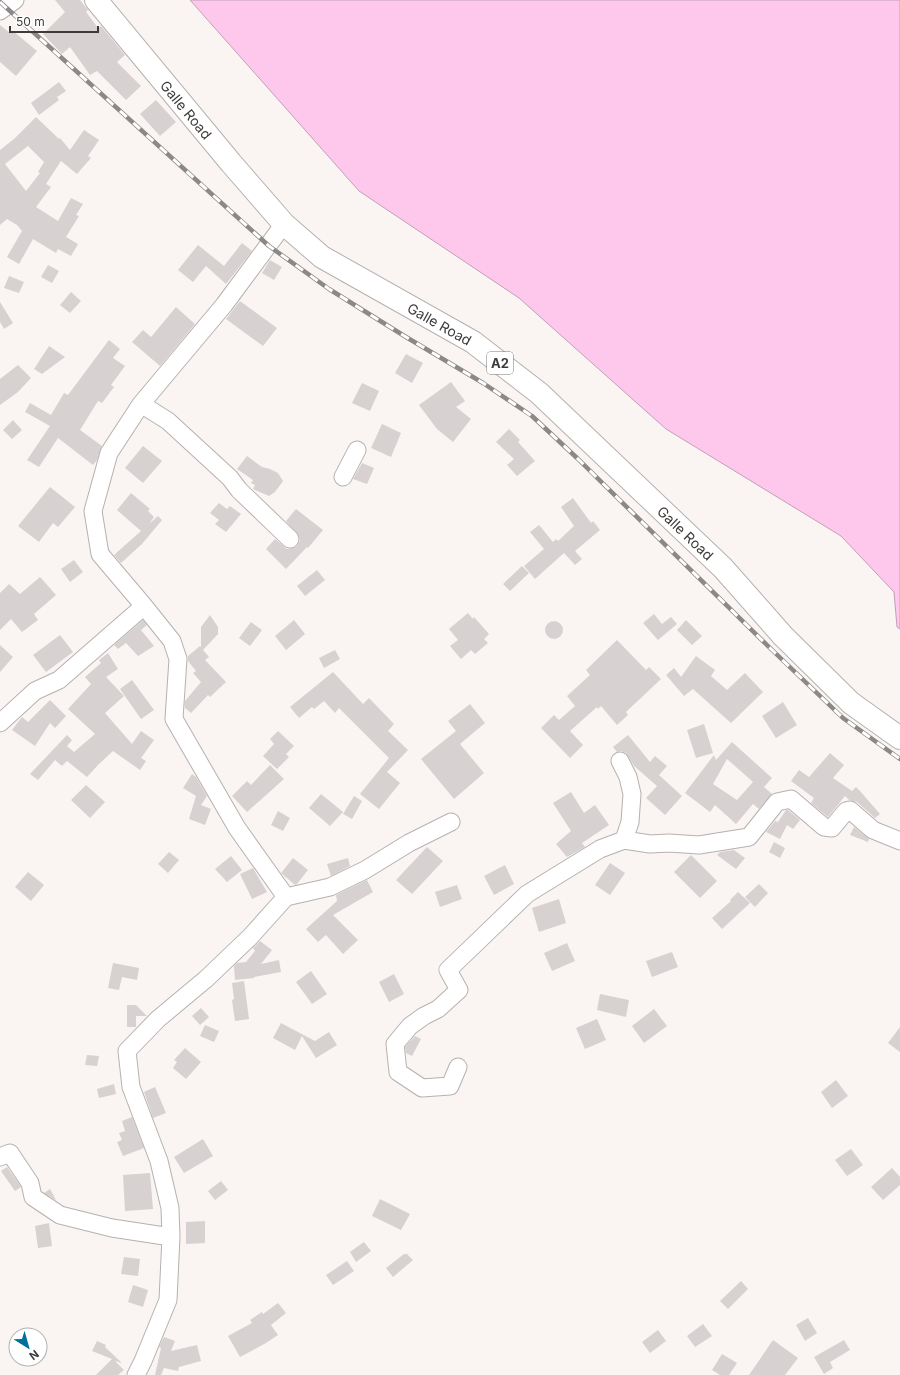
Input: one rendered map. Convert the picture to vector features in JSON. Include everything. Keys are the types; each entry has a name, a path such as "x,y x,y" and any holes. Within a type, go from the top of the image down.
{"highway":[{"name":"Galle Road","path":"96,0 231,164 284,224 322,257 473,342 539,393 723,568 783,636 851,703 900,738"}],"street":[{"path":"0,12 15,0"},
{"path":"284,224 224,305 141,404 109,453 93,511 100,554 172,641 178,659 174,719 237,828 286,897"},
{"path":"141,404 168,421 230,478 239,490 290,539"},
{"path":"343,477 357,450"},
{"path":"0,723 35,691 59,680 144,606"},
{"path":"620,761 628,777 632,794 630,822 624,840"},
{"path":"458,1067 450,1086 422,1088 398,1072 396,1044 410,1026 424,1016 438,1009 459,990 448,970 527,894 600,849 624,840 650,844 669,843 699,845 749,836 777,802 791,799 824,827 832,828 846,811 850,810 873,830 900,841"},
{"path":"136,1375 168,1300 171,1237 170,1208 159,1161 131,1087 127,1051 158,1020 211,974 250,937 286,897 330,887 365,870 409,843 451,822"},
{"path":"0,1157 10,1153 30,1183 33,1197 60,1216 112,1228 171,1237"}],"shaded area":[{"path":"190,0 900,0 900,629 897,627 894,592 841,536 666,429 519,298 359,191"}],"building":[{"path":"55,0 80,0 88,10 86,12 98,28 101,26 125,55 117,62 141,86 126,100 97,71 90,75 70,47 62,54 43,34 65,12"},
{"path":"0,25 10,33 13,31 37,51 16,76 0,62"},
{"path":"59,82 66,91 57,97 59,100 39,115 31,103"},
{"path":"156,100 176,122 160,136 140,114"},
{"path":"36,117 59,139 60,138 70,150 84,130 99,140 88,156 91,158 77,174 61,161 46,184 51,187 36,207 58,221 71,198 83,204 76,215 79,216 66,237 78,244 71,256 58,249 56,253 33,239 19,264 7,257 22,231 17,225 7,219 0,225 0,150 14,139","holes":["28,146 44,162 38,172 40,173 26,191 5,164"]},
{"path":"242,243 252,251 226,284 206,266 193,282 178,270 198,245 224,266"},
{"path":"270,260 282,267 274,280 262,273"},
{"path":"48,265 59,271 52,283 41,277"},
{"path":"9,276 24,282 19,293 4,288"},
{"path":"71,292 81,301 70,313 60,305"},
{"path":"240,301 277,328 263,346 226,319"},
{"path":"0,302 13,323 4,329 0,322"},
{"path":"176,307 195,324 160,366 132,342 143,330 151,337"},
{"path":"109,340 120,349 113,358 125,366 111,385 114,387 102,403 98,401 80,430 102,446 97,460 93,465 58,438 39,467 27,460 50,426 25,412 30,403 51,415 64,393 68,395"},
{"path":"49,346 65,357 42,374 34,369"},
{"path":"406,354 423,363 412,383 395,373"},
{"path":"18,365 31,378 18,392 0,405 0,379"},
{"path":"451,382 465,401 456,407 471,419 453,442 437,429 419,405"},
{"path":"362,383 379,391 370,411 352,403"},
{"path":"13,420 22,430 12,439 3,430"},
{"path":"382,424 401,433 391,457 371,448"},
{"path":"509,429 520,440 518,442 535,461 517,476 507,465 514,459 496,442"},
{"path":"143,446 162,461 143,483 125,468"},
{"path":"247,456 262,467 278,473 283,481 275,492 269,496 253,489 255,485 251,483 253,480 237,469"},
{"path":"362,463 374,468 367,484 353,479"},
{"path":"50,487 75,507 58,527 53,523 39,542 18,526"},
{"path":"131,493 150,509 148,511 154,517 149,524 158,516 162,520 142,544 121,563 114,555 141,531 117,510"},
{"path":"573,498 591,523 593,521 600,530 575,551 582,559 575,565 564,553 535,579 524,566 544,549 530,532 539,525 553,542 556,539 558,541 574,526 561,507"},
{"path":"219,503 227,509 230,506 241,514 226,532 215,524 219,520 210,513"},
{"path":"296,509 323,530 308,548 307,547 286,569 266,549 275,539 287,549 297,546 300,541 299,536 286,521"},
{"path":"74,560 83,572 70,582 61,569"},
{"path":"522,566 529,573 510,591 503,584"},
{"path":"317,570 325,580 305,596 297,586"},
{"path":"40,577 56,595 34,614 38,620 22,632 11,619 0,630 0,593 9,584 20,594"},
{"path":"468,613 473,619 474,617 489,634 484,639 488,643 475,654 471,650 461,659 450,646 458,640 449,629"},
{"path":"654,614 662,624 671,617 677,624 658,640 643,623"},
{"path":"210,615 218,627 218,634 203,650 209,657 205,660 226,682 210,697 208,695 191,713 185,708 185,701 201,682 193,673 196,671 188,661 188,656 200,646 201,647 201,627"},
{"path":"143,620 147,625 141,630 154,646 138,656 126,643 118,649 114,645"},
{"path":"294,620 305,634 286,650 275,636"},
{"path":"686,620 702,636 692,645 677,630"},
{"path":"554,621 560,624 563,630 560,636 554,639 548,636 545,630 548,624"},
{"path":"251,622 262,630 250,646 239,638"},
{"path":"60,635 73,652 46,672 33,655"},
{"path":"617,640 646,670 649,667 661,679 626,712 628,715 617,725 601,706 598,709 597,707 570,731 583,745 570,758 541,728 554,715 559,720 575,706 567,696 590,675 586,670"},
{"path":"0,645 13,657 0,672"},
{"path":"335,650 340,659 324,668 319,658"},
{"path":"108,653 118,669 106,677 124,696 105,713 132,744 141,731 154,740 141,758 146,761 140,770 113,751 87,777 67,761 62,766 55,760 38,780 30,774 67,735 72,740 67,746 74,752 95,734 68,709 91,684 85,677 101,663 99,660"},
{"path":"696,656 715,670 711,676 727,690 745,673 763,692 731,723 693,689 684,696 666,675 674,668 681,677"},
{"path":"333,672 363,704 369,698 394,724 388,731 408,750 387,772 400,783 379,809 360,794 389,758 339,708 335,713 324,701 314,709 312,707 299,718 290,707"},
{"path":"132,680 154,710 141,719 120,689"},
{"path":"50,700 66,716 55,728 50,723 35,746 12,730 22,717 28,722"},
{"path":"783,702 797,725 776,738 762,716"},
{"path":"470,704 485,723 460,744 484,773 454,799 421,759 456,731 448,721"},
{"path":"704,724 713,753 696,758 687,730"},
{"path":"278,731 294,746 286,754 289,757 277,769 263,756 274,744 270,739"},
{"path":"628,735 650,762 655,756 667,766 659,775 682,796 665,815 646,798 657,786 634,766 626,753 621,751 617,752 613,747"},
{"path":"732,742 772,778 764,787 772,794 759,809 753,804 736,824 715,805 710,812 685,793 714,755 716,760","holes":["727,759 753,782 737,800 713,784"]},
{"path":"830,753 844,765 833,778 852,791 856,787 880,814 875,818 857,802 849,800 845,796 828,817 811,803 814,798 791,781 799,770 809,777"},
{"path":"270,765 284,779 247,812 232,796 247,781 251,785"},
{"path":"192,774 196,777 207,796 201,805 211,809 205,825 189,819 196,796 183,788"},
{"path":"86,785 105,802 90,818 71,800"},
{"path":"571,792 584,813 595,805 609,825 582,843 585,847 567,857 556,844 571,831 553,803"},
{"path":"321,794 343,812 330,826 309,808"},
{"path":"354,796 362,801 352,819 343,814"},
{"path":"786,810 800,820 793,829 787,825 780,839 766,832 775,821 778,822"},
{"path":"278,811 290,818 283,831 271,825"},
{"path":"854,827 869,839 868,842 850,835"},
{"path":"774,842 785,848 780,858 769,852"},
{"path":"427,847 443,861 412,894 396,880"},
{"path":"734,850 745,858 736,869 717,855 720,852"},
{"path":"169,852 179,860 168,873 158,864"},
{"path":"691,855 717,881 700,898 674,872"},
{"path":"231,856 242,870 227,882 215,869"},
{"path":"293,858 308,870 295,885 281,873"},
{"path":"348,858 350,866 331,876 327,864"},
{"path":"610,863 625,873 610,895 595,885"},
{"path":"505,865 514,884 494,895 484,876"},
{"path":"253,868 267,892 252,899 240,874"},
{"path":"28,872 44,885 31,901 15,887"},
{"path":"367,880 373,892 333,915 358,940 343,954 326,935 318,942 306,929 337,901 336,895"},
{"path":"759,884 768,893 755,907 745,897"},
{"path":"457,885 462,899 440,907 435,892"},
{"path":"738,892 750,903 722,929 712,918 731,901 730,900"},
{"path":"559,899 566,923 539,932 532,908"},
{"path":"260,941 272,950 261,964 279,960 281,972 254,978 235,980 234,966 237,963 246,962 255,951 253,948"},
{"path":"567,943 575,961 552,971 544,953"},
{"path":"672,952 678,967 652,977 646,961"},
{"path":"113,963 139,968 137,980 122,977 119,990 108,988"},
{"path":"311,971 327,994 312,1004 296,982"},
{"path":"394,974 404,994 389,1002 379,982"},
{"path":"244,981 249,1019 235,1021 232,1000 234,999 232,983"},
{"path":"600,994 629,1000 626,1017 597,1010"},
{"path":"127,1005 136,1005 147,1016 136,1016 136,1027 127,1027"},
{"path":"201,1008 209,1017 200,1025 192,1016"},
{"path":"654,1009 667,1026 644,1043 632,1026"},
{"path":"597,1019 606,1040 585,1049 576,1028"},
{"path":"281,1023 315,1041 329,1032 337,1045 316,1058 302,1036 295,1050 273,1038"},
{"path":"205,1025 219,1031 214,1042 200,1036"},
{"path":"900,1027 900,1052 888,1043"},
{"path":"415,1036 421,1039 412,1056 406,1053 405,1047"},
{"path":"185,1048 201,1062 186,1079 173,1068 177,1062 174,1060"},
{"path":"87,1055 99,1056 97,1066 85,1065"},
{"path":"836,1080 848,1096 832,1108 821,1092"},
{"path":"114,1084 116,1094 99,1098 97,1089"},
{"path":"155,1087 166,1113 153,1118 144,1092"},
{"path":"132,1117 144,1148 123,1156 117,1142 122,1140 119,1133 125,1131 122,1121"},
{"path":"203,1139 213,1156 184,1173 174,1157"},
{"path":"851,1149 863,1165 847,1176 835,1160"},
{"path":"7,1167 21,1187 15,1191 1,1171"},
{"path":"892,1168 900,1177 900,1185 883,1200 871,1187"},
{"path":"150,1173 153,1209 125,1211 123,1175"},
{"path":"221,1181 228,1190 215,1200 208,1191"},
{"path":"50,1189 56,1200 44,1193"},
{"path":"380,1199 410,1214 401,1230 372,1216"},
{"path":"205,1221 205,1243 186,1244 186,1222"},
{"path":"49,1223 52,1246 38,1248 35,1226"},
{"path":"364,1242 371,1251 356,1262 350,1252"},
{"path":"404,1254 407,1254 413,1260 393,1277 386,1268"},
{"path":"124,1257 140,1259 138,1276 121,1274"},
{"path":"347,1261 354,1271 333,1285 326,1275"},
{"path":"741,1281 748,1289 728,1309 720,1301"},
{"path":"133,1285 148,1290 143,1307 128,1302"},
{"path":"278,1303 286,1313 271,1325 278,1335 240,1357 228,1336 252,1323 250,1320 262,1312 263,1314"},
{"path":"808,1318 817,1333 805,1341 796,1325"},
{"path":"703,1324 712,1336 695,1347 687,1336"},
{"path":"658,1330 666,1341 650,1353 642,1342"},
{"path":"164,1337 175,1341 171,1351 197,1345 201,1361 179,1367 178,1371 164,1368 161,1375 155,1375 161,1348 159,1347"},
{"path":"773,1340 798,1358 785,1375 749,1375"},
{"path":"844,1340 850,1350 830,1362 833,1368 824,1374 814,1357"},
{"path":"97,1341 106,1345 105,1347 122,1363 115,1361 124,1370 118,1375 96,1375 112,1359 92,1351"},
{"path":"722,1354 737,1363 729,1375 720,1375 712,1370"}],"railway":[{"path":"0,2 269,246 329,289 483,383 532,416 577,458 843,718 900,759"}]}
